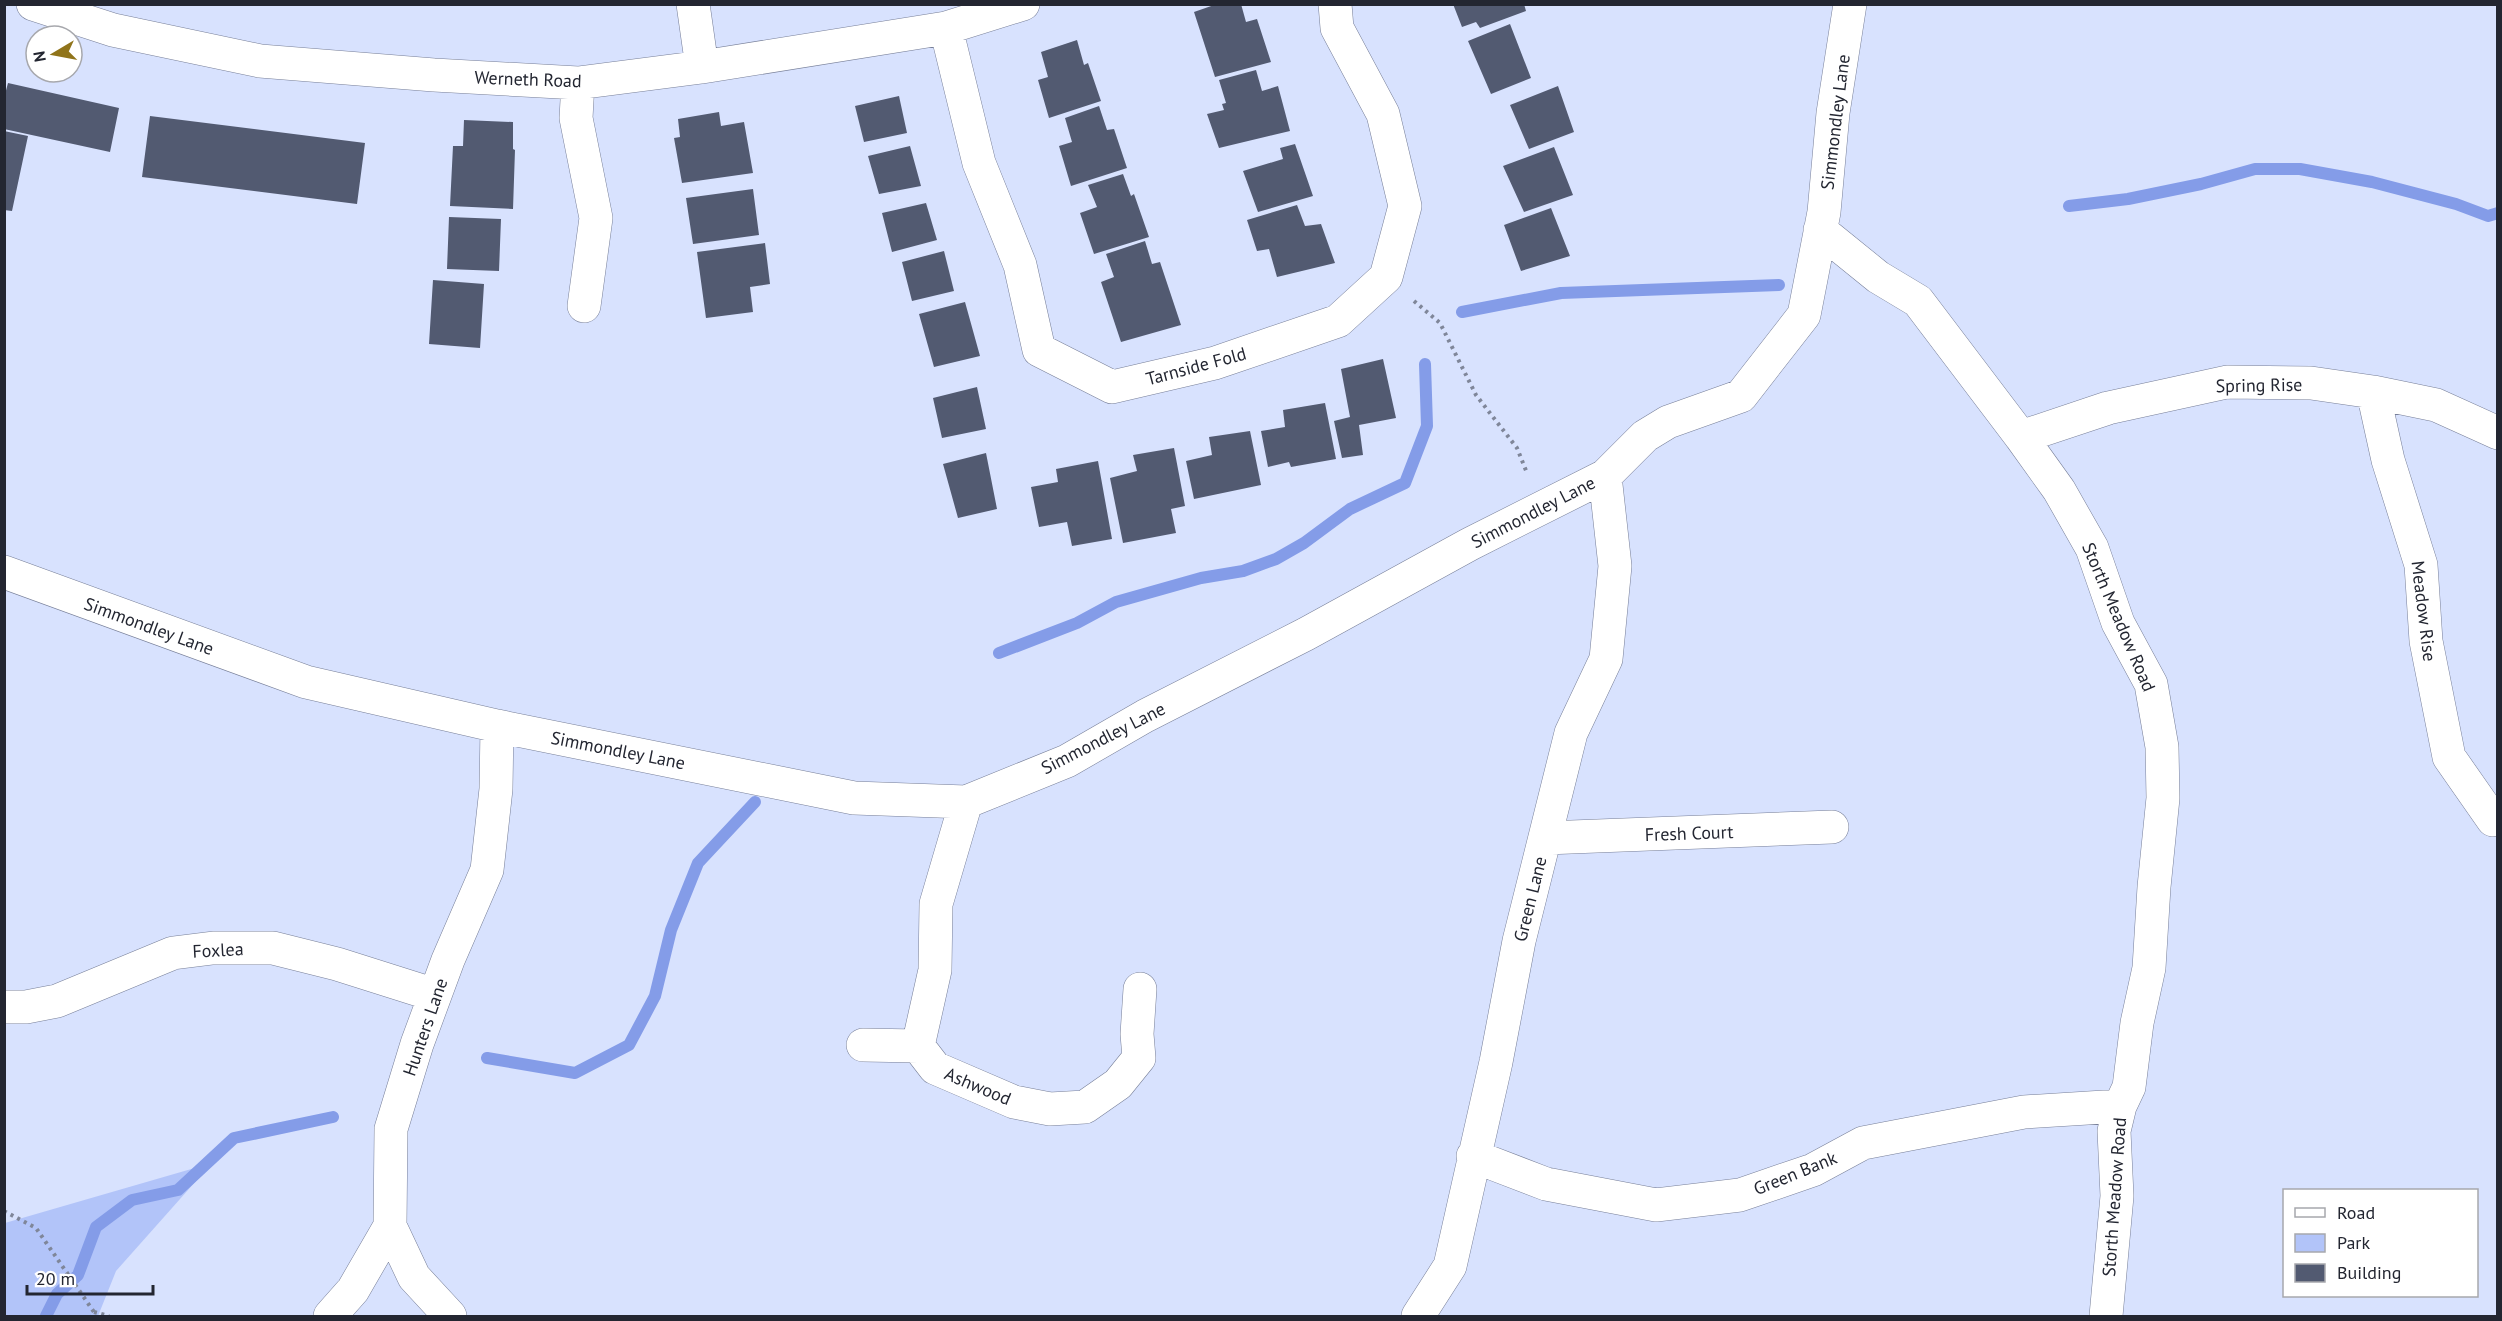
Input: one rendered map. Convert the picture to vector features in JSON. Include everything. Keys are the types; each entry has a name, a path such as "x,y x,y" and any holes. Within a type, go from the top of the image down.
{"street":[{"name":"Werneth Road","path":"33,4 113,30 260,61 434,75 578,83 702,67 946,28 1023,4"},
{"path":"693,4 702,67"},
{"path":"1335,4 1337,28 1383,114 1405,206 1386,277"},
{"name":"Simmondley Lane","path":"4,572 306,682 497,726 854,798 966,802 1067,761 1145,716 1306,634 1470,544 1605,476 1645,436 1668,422 1741,396 1804,315 1824,212 1833,113 1850,4"},
{"name":"Tarnside Fold","path":"946,28 979,163 1020,265 1039,350 1112,387 1215,363 1338,321 1386,277"},
{"path":"578,83 576,118 596,218 584,306"},
{"name":"Storth Meadow Road","path":"1820,230 1878,277 1918,301 2021,437 2059,490 2092,549 2118,623 2151,684 2162,747 2163,798 2149,968 2137,1023 2129,1087 2120,1106 2114,1131 2117,1196 2106,1317"},
{"name":"Spring Rise","path":"2021,437 2108,408 2228,382 2311,383 2373,392 2436,405 2498,432"},
{"name":"Meadow Rise","path":"2373,392 2388,460 2421,566 2426,641 2449,757 2493,820"},
{"name":"Green Lane","path":"1418,1317 1450,1266 1496,1062 1519,940 1571,733 1606,659 1615,567 1605,476"},
{"name":"Hunters Lane","path":"450,1317 414,1277 390,1226 392,1129 417,1044 487,870 496,789 497,726"},
{"path":"863,1045 918,1046 935,970 936,904 966,802"},
{"name":"Fresh Court","path":"1545,838 1832,827"},
{"name":"Foxlea","path":"4,1007 26,1007 57,1001 172,953 213,948 273,948 337,964 435,995"},
{"name":"Ashwood","path":"918,1046 935,1068 1014,1102 1050,1110 1085,1107 1118,1084 1139,1058 1137,1034 1140,989"},
{"name":"Green Bank","path":"1473,1156 1546,1184 1656,1205 1740,1195 1812,1170 1863,1143 2024,1112 2120,1106"},
{"path":"330,1317 353,1290 390,1226"}],"path":[{"path":"1386,277 1440,323 1476,395 1517,448 1543,507"},
{"path":"4,1211 36,1228 93,1314 109,1317"}],"green space":[{"path":"212,1163 116,1271 98,1316 5,1316 5,1223"}],"building":[{"path":"1217,4 1241,4 1246,22 1257,19 1271,62 1215,77 1194,12"},
{"path":"1453,4 1524,4 1526,11 1480,28 1476,22 1462,27"},
{"path":"1510,24 1531,78 1491,94 1468,41"},
{"path":"1077,40 1084,65 1088,63 1101,101 1049,118 1038,80 1048,77 1041,52"},
{"path":"1256,70 1262,91 1278,86 1290,131 1219,148 1207,114 1224,110 1222,104 1226,103 1219,80"},
{"path":"8,83 119,108 110,152 4,129 4,98"},
{"path":"1558,86 1574,132 1529,149 1510,105"},
{"path":"899,96 907,133 864,142 855,106"},
{"path":"1099,106 1107,130 1114,129 1127,168 1071,186 1059,146 1072,142 1065,118"},
{"path":"719,112 721,126 744,122 753,173 682,183 674,138 680,137 678,119"},
{"path":"150,116 365,143 357,204 142,177"},
{"path":"464,120 513,122 513,149 515,150 513,209 450,206 453,146 463,146"},
{"path":"4,131 28,136 12,211 4,210"},
{"path":"1295,144 1313,196 1258,212 1243,171 1283,159 1280,148"},
{"path":"910,146 921,186 879,194 868,156"},
{"path":"1554,147 1573,195 1524,212 1503,166"},
{"path":"1123,174 1131,196 1134,194 1149,237 1094,254 1080,213 1097,207 1088,185"},
{"path":"753,189 759,235 693,244 686,198"},
{"path":"926,203 937,240 892,252 882,213"},
{"path":"1297,205 1305,226 1321,224 1335,263 1277,277 1269,249 1257,251 1247,220"},
{"path":"1551,208 1570,256 1521,271 1504,225"},
{"path":"449,217 501,219 499,271 447,269"},
{"path":"1145,241 1152,264 1160,262 1181,325 1121,342 1101,282 1114,277 1106,254"},
{"path":"765,243 770,284 750,287 753,312 706,318 697,252"},
{"path":"944,251 954,291 912,301 902,262"},
{"path":"433,280 484,284 480,348 429,344"},
{"path":"965,302 980,356 934,367 919,314"},
{"path":"1383,359 1396,418 1359,425 1363,455 1342,458 1334,421 1350,417 1341,369"},
{"path":"977,387 986,429 942,438 933,398"},
{"path":"1325,403 1336,459 1291,467 1289,462 1268,467 1261,431 1285,427 1283,410"},
{"path":"1250,431 1261,485 1194,499 1186,461 1212,455 1209,437"},
{"path":"1174,448 1185,506 1171,509 1176,533 1123,543 1110,478 1137,471 1133,455"},
{"path":"986,453 997,509 958,518 943,464"},
{"path":"1098,461 1112,539 1072,546 1067,522 1039,527 1031,487 1058,482 1056,469"}],"waterway":[{"path":"2069,206 2128,199 2201,184 2255,169 2300,169 2372,182 2456,204 2488,216 2498,213"},
{"path":"1462,312 1561,293 1779,285"},
{"path":"999,653 1077,623 1116,602 1201,578 1243,571 1276,559 1304,543 1350,509 1405,483 1427,426 1425,364"},
{"path":"487,1058 575,1073 629,1045 655,996 671,930 698,863 755,802"},
{"path":"46,1316 57,1294 78,1275 96,1227 132,1200 178,1190 234,1138 333,1117"}]}
